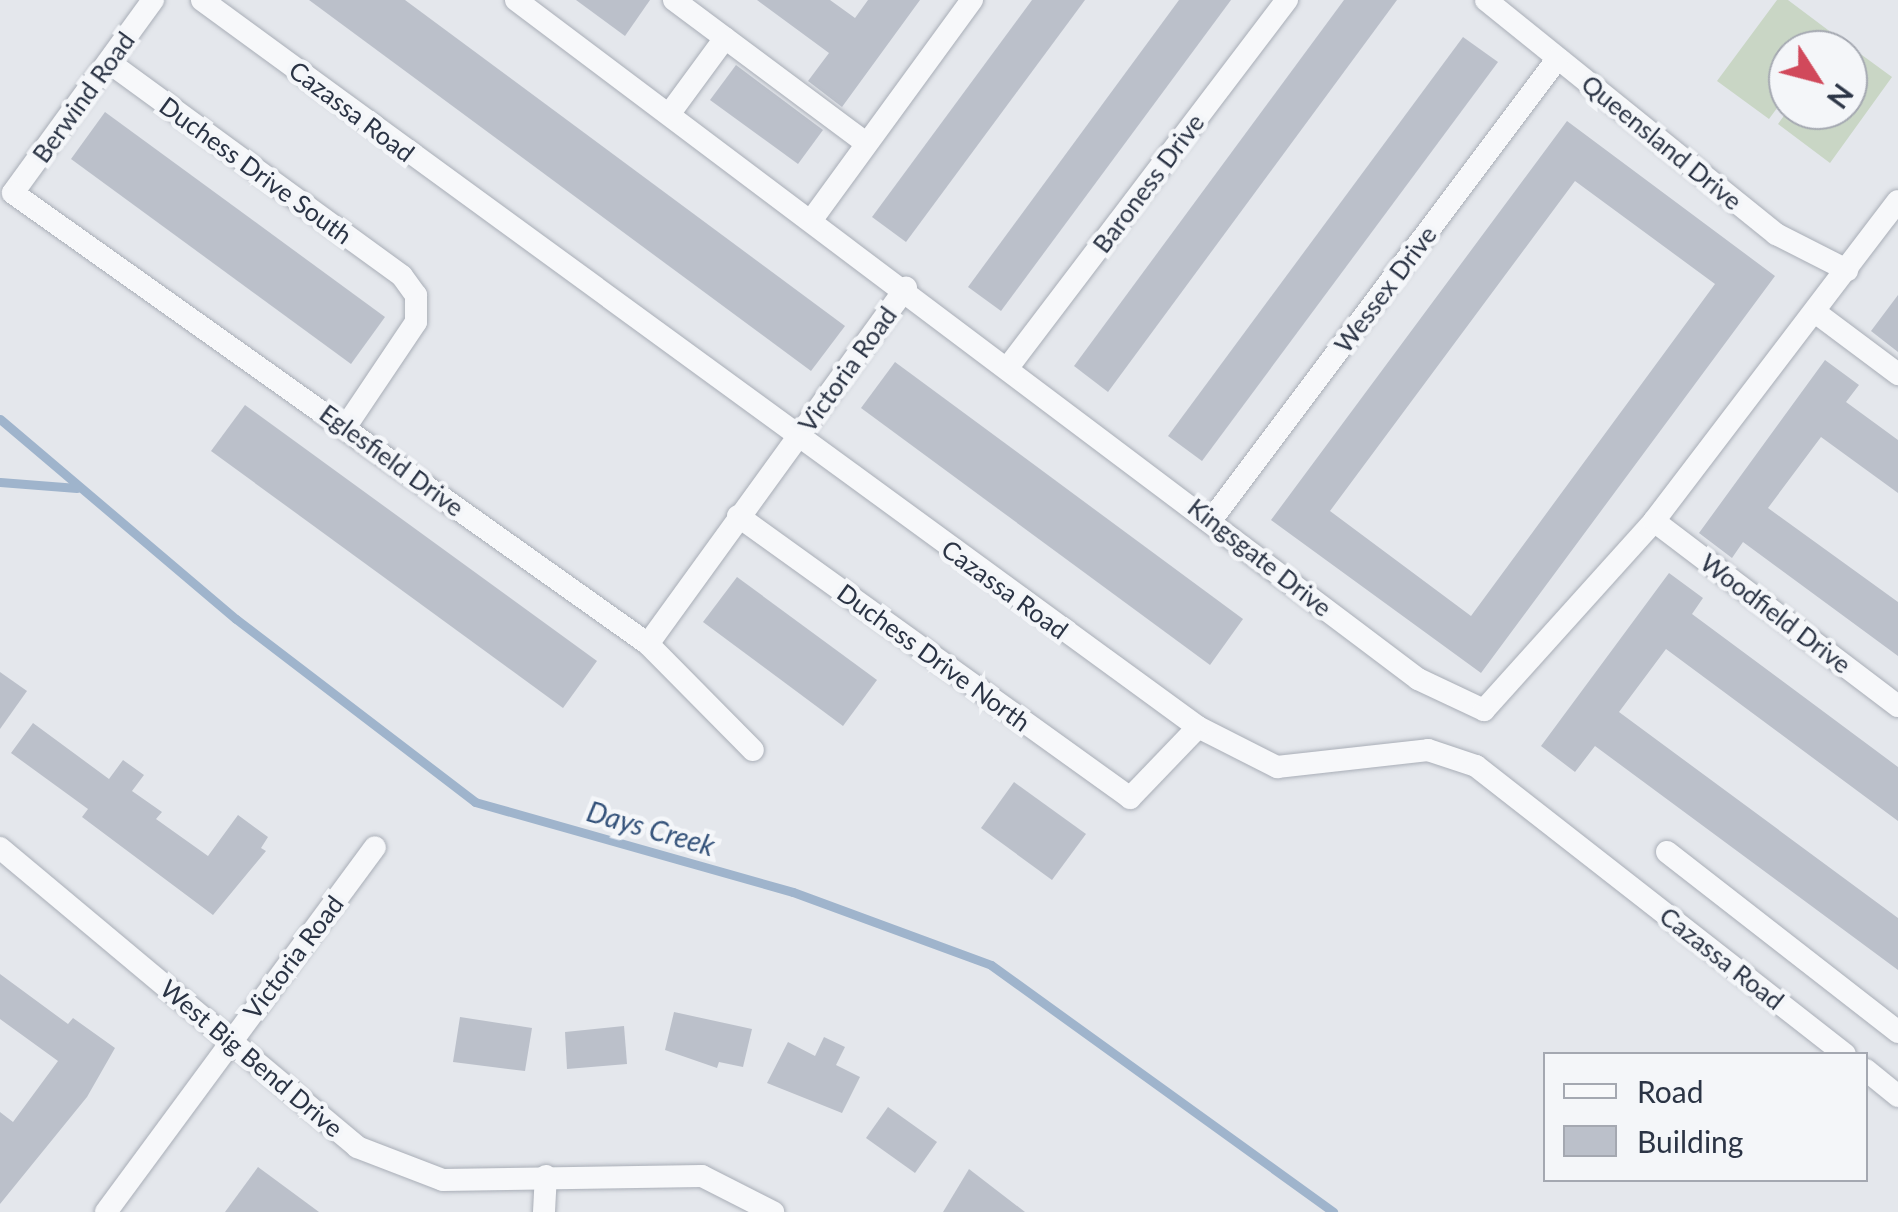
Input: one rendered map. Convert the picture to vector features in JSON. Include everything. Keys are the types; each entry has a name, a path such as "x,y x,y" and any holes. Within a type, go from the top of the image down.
{"street":[{"name":"Berwind Road","path":"13,193 153,0"},
{"name":"Cazassa Road","path":"202,0 795,438 1198,727 1276,767 1428,750 1476,766 1842,1052"},
{"name":"Kingsgate Drive","path":"516,0 906,288 1418,679 1484,710 1654,521 1898,201"},
{"path":"674,0 866,143"},
{"path":"813,218 972,0"},
{"name":"Baroness Drive","path":"1009,366 1286,0"},
{"name":"Queensland Drive","path":"1486,0 1776,234 1847,270"},
{"path":"670,113 725,38"},
{"name":"Wessex Drive","path":"1212,520 1558,58"},
{"name":"Duchess Drive South","path":"110,63 402,276 416,295 416,322 346,426"},
{"name":"Eglesfield Drive","path":"13,193 648,644 752,750"},
{"name":"Victoria Road","path":"648,644 906,288"},
{"path":"1816,312 1898,374"},
{"name":"Duchess Drive North","path":"738,516 1130,798 1198,727"},
{"name":"Woodfield Drive","path":"1654,521 1898,706"},
{"name":"West Big Bend Drive","path":"0,848 357,1147 443,1180 702,1176 773,1212"},
{"name":"Victoria Road","path":"106,1212 375,848"},
{"path":"1666,852 1898,1032"},
{"path":"1868,1072 1898,1096"},
{"path":"544,1212 546,1176"}],"green space":[{"path":"1777,0 1788,0 1828,30 1768,30 1768,118 1717,81"},
{"path":"1868,59 1892,77 1868,110"},
{"path":"1786,130 1854,130 1830,163"}],"building":[{"path":"309,0 405,0 845,326 811,371"},
{"path":"576,0 650,0 625,36"},
{"path":"757,0 830,0 855,18 868,0 920,0 842,107 808,81 829,53"},
{"path":"1032,0 1085,0 906,242 872,217"},
{"path":"1179,0 1231,0 1001,311 968,287"},
{"path":"1344,0 1397,0 1108,392 1074,366"},
{"path":"1463,37 1498,62 1202,461 1168,436"},
{"path":"736,65 823,130 798,164 710,100"},
{"path":"105,112 385,317 351,364 71,159"},
{"path":"1567,121 1775,276 1481,673 1271,520","holes":["1575,181 1715,284 1471,616 1330,511"]},
{"path":"1898,295 1898,352 1871,331"},
{"path":"1825,360 1859,385 1846,402 1898,440 1898,493 1821,437 1768,508 1898,602 1898,656 1743,542 1732,558 1699,533"},
{"path":"895,362 1243,619 1210,665 861,408"},
{"path":"245,405 597,661 563,708 211,451"},
{"path":"1669,573 1703,598 1692,614 1898,767 1898,821 1666,649 1619,712 1898,918 1898,970 1595,746 1575,772 1541,746"},
{"path":"737,577 877,680 843,726 703,622"},
{"path":"0,672 27,691 0,729"},
{"path":"33,723 109,779 123,760 144,775 132,791 162,812 156,819 208,856 238,815 268,837 261,848 266,851 213,915 82,817 88,809 11,753"},
{"path":"1014,782 1086,834 1052,880 981,828"},
{"path":"0,974 68,1024 73,1018 115,1048 87,1097 0,1204 0,1112 13,1122 58,1061 0,1019"},
{"path":"674,1012 752,1029 743,1067 719,1062 717,1068 665,1050"},
{"path":"460,1017 532,1028 525,1071 453,1062"},
{"path":"624,1026 627,1064 567,1069 565,1032"},
{"path":"824,1037 845,1047 836,1065 860,1077 842,1113 767,1083 788,1042 815,1056"},
{"path":"888,1107 937,1142 915,1173 866,1138"},
{"path":"258,1167 319,1212 225,1212"},
{"path":"969,1169 1025,1212 943,1212"}],"waterway":[{"name":"Days Creek","path":"0,419 236,619 475,802 793,892 991,965 1333,1212"},
{"path":"0,482 77,488"}]}
